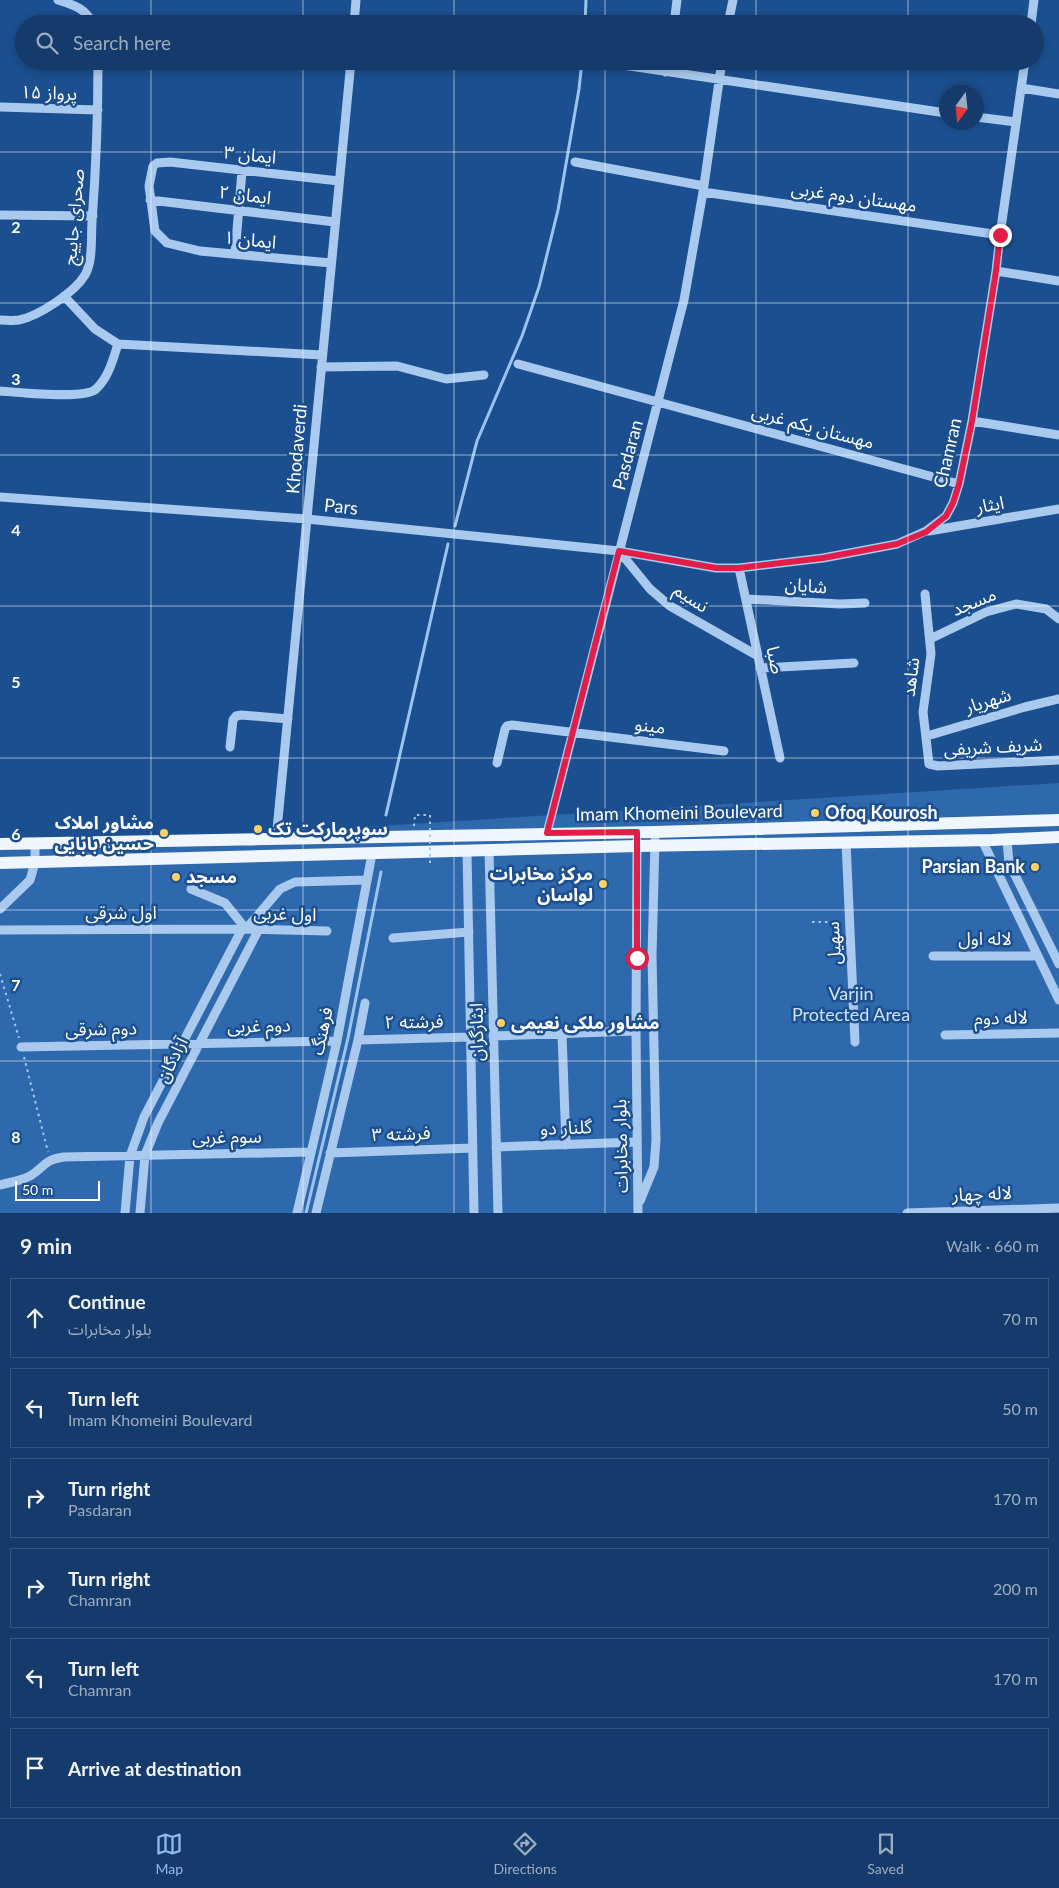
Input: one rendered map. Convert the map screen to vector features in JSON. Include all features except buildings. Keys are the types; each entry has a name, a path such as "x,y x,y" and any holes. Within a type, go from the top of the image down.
{"main road":[{"name":"Imam Khomeini Boulevard","path":"0,844 655,832 1059,820"},
{"name":"Imam Khomeini Boulevard","path":"0,863 637,846 1007,840 1059,837"}],"street":[{"path":"58,0 76,5 89,15"},
{"path":"355,15 356,0"},
{"path":"675,15 677,0"},
{"path":"730,15 732,0"},
{"path":"1032,15 1034,0"},
{"name":"صحرای جاییج","path":"0,320 20,320 47,308 76,286 85,275 90,260 93,216 98,70"},
{"name":"Khodaverdi","path":"276,840 349,70"},
{"path":"653,70 939,112"},
{"name":"Pasdaran","path":"547,833 684,300 703,189 720,70"},
{"name":"Chamran","path":"619,551 716,568 739,568 841,555 897,544 926,532 946,516 953,503 959,484 972,421 996,271 1024,70"},
{"path":"1021,88 1059,94"},
{"name":"پرواز ۱۵","path":"0,107 98,110"},
{"path":"984,118 1016,122"},
{"name":"ایمان ۳","path":"150,200 150,176 152,166 157,162 339,181"},
{"name":"مهستان دوم غربی","path":"574,162 703,189 1000,235"},
{"path":"235,254 242,171"},
{"name":"ایمان ۲","path":"150,200 335,222"},
{"name":"ایمان ۱","path":"150,200 156,231 167,243 200,251 331,263"},
{"path":"0,215 93,216"},
{"path":"996,271 1059,281"},
{"path":"64,296 95,329 118,344 322,355"},
{"path":"0,391 77,395 96,390 109,372 118,344"},
{"name":"مهستان یکم غربی","path":"518,364 959,484"},
{"path":"321,367 396,366 446,379 484,375"},
{"path":"972,421 1059,435"},
{"name":"Pars","path":"0,497 307,519 619,551"},
{"name":"ایثار","path":"926,532 1059,509"},
{"name":"نسیم","path":"619,551 650,589 670,606 758,656"},
{"name":"صبا","path":"739,568 780,758"},
{"name":"شاهد","path":"925,594 930,654 923,712 929,764"},
{"name":"شایان","path":"746,599 840,604 865,603"},
{"name":"مسجد","path":"930,639 986,612 1016,604 1046,609 1059,619"},
{"path":"760,668 854,663"},
{"name":"شهریار","path":"927,736 1059,699"},
{"path":"230,747 233,720 236,716 288,720"},
{"name":"مینو","path":"497,763 507,726 724,751"},
{"name":"شریف شریفی","path":"929,764 938,766 1059,760"},
{"name":"بلوار مخابرات","path":"637,832 636,1031 638,1208"},
{"name":"بلوار مخابرات","path":"638,1208 654,1167 656,1140 652,956 655,832"},
{"path":"982,840 1059,1000"},
{"path":"1007,840 1009,863 1058,960"},
{"name":"سهیل","path":"846,842 855,1042"},
{"path":"0,909 30,880 35,863 35,844"},
{"name":"ایثارگران","path":"489,850 498,1213"},
{"name":"ایثارگران","path":"467,851 474,1213"},
{"name":"فرهنگ","path":"297,1213 337,1041 372,854"},
{"name":"آزادگان","path":"125,1213 130,1156 144,1117 244,929 280,889 295,882 367,880"},
{"path":"191,889 225,903 244,929"},
{"name":"اول شرقی","path":"0,930 244,929"},
{"name":"اول غربی","path":"244,929 327,932"},
{"name":"آزادگان","path":"140,1213 145,1155 158,1123 259,930"},
{"path":"393,938 469,932"},
{"name":"لاله اول","path":"933,956 1038,956"},
{"path":"316,1213 358,1040 365,1003"},
{"path":"494,1036 636,1031"},
{"name":"لاله دوم","path":"944,1036 1059,1033"},
{"path":"562,1034 566,1144"},
{"name":"فرشته ۲","path":"358,1040 471,1037"},
{"name":"دوم غربی","path":"182,1044 337,1041"},
{"name":"دوم شرقی","path":"21,1047 182,1044"},
{"name":"گلنار دو","path":"496,1147 637,1142"},
{"name":"فرشته ۳","path":"330,1153 473,1148"},
{"name":"سوم غربی","path":"50,1159 64,1157 311,1152"},
{"path":"0,1185 20,1181 33,1174 50,1159"},
{"name":"لاله چهار","path":"907,1213 1059,1208"}],"path":[{"path":"416,815 430,815 430,864"},
{"path":"812,922 850,922"},
{"path":"0,974 50,1159"}],"green space":[{"name":"Varjin Protected Area","path":"1059,783 1059,1213 0,1213 0,850"}],"waterway":[{"path":"585,15 586,0"},
{"path":"455,526 477,441 522,336 539,287 558,210 581,70"},
{"path":"386,815 448,544"},
{"path":"306,1213 348,1038 381,872"}],"place":[{"name":"Ofoq Kourosh","path":"815,813"},
{"name":"سوپرمارکت تک","path":"258,829"},
{"name":"مشاور املاک حسین بابایی","path":"164,833"},
{"name":"Parsian Bank","path":"1035,867"},
{"name":"مسجد","path":"176,877"},
{"name":"مرکز مخابرات لواسان","path":"603,884"},
{"name":"مشاور ملکی نعیمی","path":"501,1023"}],"route":[{"path":"637,958 637,832 547,833 619,551 716,568 739,568 823,558 897,544 926,532 946,516 953,503 959,484 972,421 1000,235"}]}
